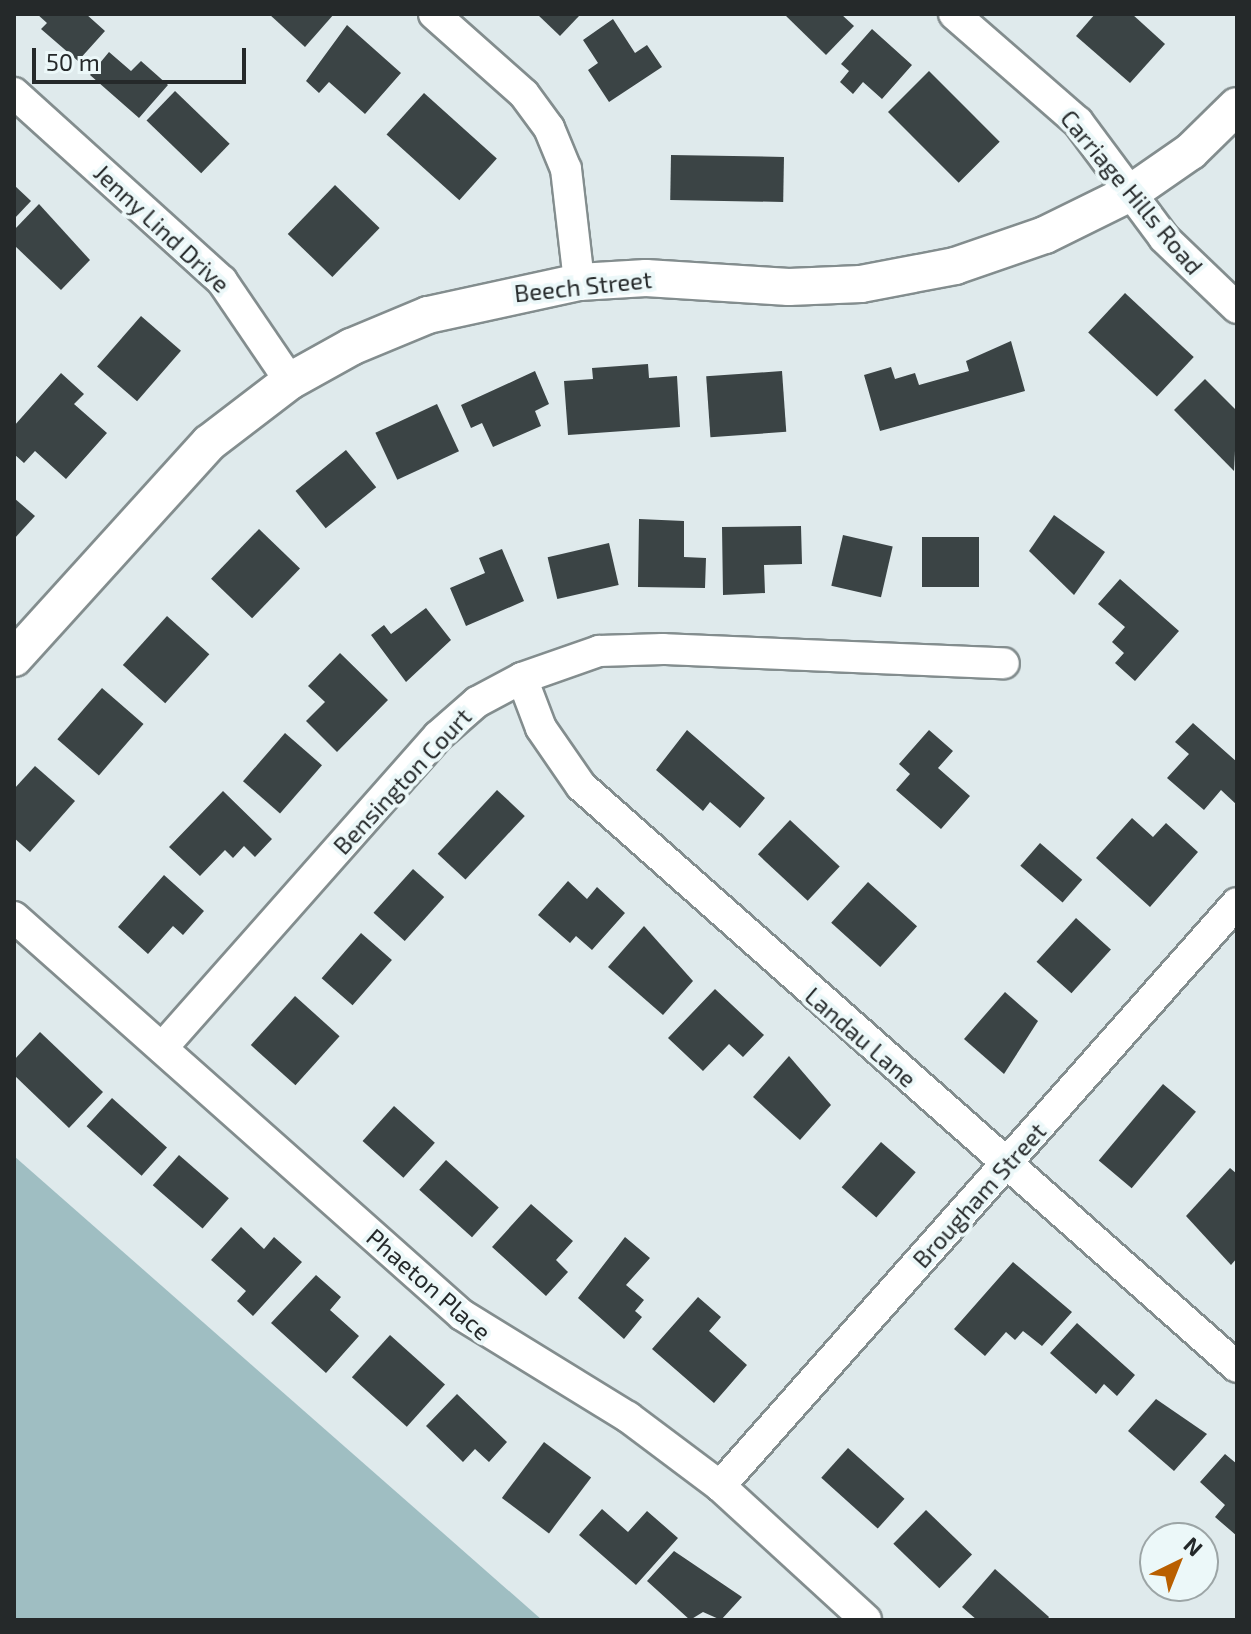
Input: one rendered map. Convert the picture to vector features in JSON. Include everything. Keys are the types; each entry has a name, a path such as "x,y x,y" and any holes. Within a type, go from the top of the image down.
{"street":[{"path":"434,14 524,94 549,128 566,169 579,282"},
{"name":"Carriage Hills Road","path":"954,14 1078,122 1164,238 1237,308"},
{"name":"Jenny Lind Drive","path":"14,93 222,281 290,381"},
{"name":"Beech Street","path":"14,658 169,483 290,381 428,315 579,282 861,284 955,266 1045,235 1132,192 1191,151 1237,106"},
{"name":"Bensington Court","path":"162,1048 438,736 477,702 522,678 599,651 663,649 1004,663"},
{"name":"Landau Lane","path":"522,678 541,728 581,786 1237,1367"},
{"name":"Brougham Street","path":"720,1486 1237,903"},
{"name":"Phaeton Place","path":"14,917 462,1315 628,1417 720,1486 866,1620"}],"shaded area":[{"path":"14,1156 542,1620 14,1620"}],"building":[{"path":"37,14 86,14 105,31 78,61 41,29 47,23"},
{"path":"269,14 334,14 305,47"},
{"path":"537,14 577,14 579,16 560,36"},
{"path":"784,14 841,14 854,26 826,55"},
{"path":"1095,14 1132,14 1165,44 1130,83 1076,36"},
{"path":"613,19 635,53 647,45 662,67 609,102 588,70 598,63 583,40"},
{"path":"347,25 401,73 365,114 329,82 319,93 306,81"},
{"path":"872,29 912,65 882,99 863,82 853,94 840,82 849,71 841,64"},
{"path":"109,52 131,71 141,61 168,85 139,118 90,75"},
{"path":"929,71 1000,142 959,183 888,112"},
{"path":"175,91 230,144 201,173 147,120"},
{"path":"424,93 497,159 459,200 387,135"},
{"path":"671,155 784,157 783,202 670,200"},
{"path":"14,185 31,201 14,219"},
{"path":"335,185 380,228 332,277 288,234"},
{"path":"39,204 90,260 61,290 14,245 14,230"},
{"path":"1125,293 1194,357 1157,397 1088,332"},
{"path":"141,316 181,351 137,401 97,367"},
{"path":"1011,341 1025,391 880,431 864,375 891,367 895,379 915,373 919,385 969,371 966,361"},
{"path":"648,364 649,378 677,376 680,427 568,435 564,381 593,379 592,368"},
{"path":"535,371 549,404 535,411 541,426 493,447 482,423 471,428 461,405"},
{"path":"782,371 786,432 710,437 706,376"},
{"path":"61,373 84,394 74,404 107,433 66,479 35,451 24,463 14,454 14,426"},
{"path":"1205,379 1237,411 1234,471 1174,410"},
{"path":"437,404 459,451 397,480 375,433"},
{"path":"346,450 376,487 326,528 295,491"},
{"path":"14,498 35,516 14,539"},
{"path":"1054,515 1105,552 1074,595 1029,551"},
{"path":"639,519 684,521 684,557 706,558 705,588 638,587"},
{"path":"801,526 802,564 764,565 765,593 723,595 722,527"},
{"path":"259,529 300,569 252,618 211,579"},
{"path":"843,535 893,546 881,597 831,586"},
{"path":"922,537 979,537 979,587 922,587"},
{"path":"609,543 619,585 557,599 548,557"},
{"path":"502,549 524,601 466,626 450,588 485,573 479,558"},
{"path":"1120,579 1179,631 1135,681 1115,663 1124,653 1112,642 1125,627 1098,604"},
{"path":"426,608 451,640 406,682 371,635 384,625 391,634"},
{"path":"167,616 209,654 165,703 123,665"},
{"path":"340,653 388,700 337,752 306,721 325,702 308,686"},
{"path":"102,688 144,724 99,775 57,739"},
{"path":"1193,723 1237,762 1237,805 1221,790 1204,810 1167,778 1189,754 1175,742"},
{"path":"687,730 765,798 740,828 710,802 703,811 656,770"},
{"path":"929,730 953,751 938,768 970,796 941,829 896,790 910,774 899,764"},
{"path":"285,733 322,765 280,813 243,781"},
{"path":"35,766 75,801 30,852 14,838 14,789"},
{"path":"497,790 525,816 465,880 438,854"},
{"path":"223,791 272,839 255,857 244,846 233,858 225,850 200,876 169,847"},
{"path":"1132,818 1153,837 1166,823 1198,852 1150,907 1096,858"},
{"path":"790,820 840,866 808,901 758,854"},
{"path":"1040,843 1082,880 1063,902 1020,866"},
{"path":"413,869 444,897 405,941 374,913"},
{"path":"164,875 204,911 183,935 173,926 148,954 118,927"},
{"path":"568,881 587,899 597,887 625,913 592,950 576,936 570,943 538,915"},
{"path":"868,882 917,926 880,967 831,923"},
{"path":"1076,918 1111,949 1071,993 1037,962"},
{"path":"644,926 693,981 663,1015 608,967"},
{"path":"361,933 392,960 353,1005 322,978"},
{"path":"715,989 764,1035 743,1057 729,1044 703,1071 668,1038"},
{"path":"1005,992 1038,1021 1004,1074 964,1039"},
{"path":"295,996 340,1036 295,1085 251,1045"},
{"path":"40,1032 103,1092 69,1128 14,1075 14,1060"},
{"path":"789,1056 831,1105 800,1140 753,1097"},
{"path":"1163,1084 1196,1112 1132,1188 1099,1161"},
{"path":"112,1098 167,1148 142,1176 87,1126"},
{"path":"394,1106 435,1143 403,1178 363,1141"},
{"path":"881,1142 916,1172 876,1217 842,1187"},
{"path":"179,1155 229,1198 203,1228 153,1185"},
{"path":"446,1160 499,1208 472,1237 419,1190"},
{"path":"1230,1168 1237,1174 1237,1258 1231,1265 1186,1216"},
{"path":"531,1204 573,1241 556,1260 568,1272 546,1296 492,1247"},
{"path":"241,1227 264,1249 274,1237 302,1262 253,1316 237,1301 246,1291 211,1260"},
{"path":"625,1237 650,1258 626,1285 644,1300 635,1311 642,1317 624,1339 578,1298"},
{"path":"1013,1262 1072,1312 1042,1346 1023,1331 1015,1340 1006,1332 985,1356 954,1329"},
{"path":"316,1275 341,1297 330,1310 359,1336 326,1373 271,1323"},
{"path":"698,1297 721,1317 709,1331 747,1365 714,1403 652,1349"},
{"path":"1077,1323 1135,1375 1117,1396 1104,1384 1096,1394 1050,1353"},
{"path":"390,1335 445,1385 407,1427 352,1377"},
{"path":"457,1394 507,1442 489,1462 475,1449 463,1462 426,1426"},
{"path":"1156,1399 1207,1434 1174,1471 1128,1431"},
{"path":"544,1442 591,1478 549,1533 502,1498"},
{"path":"848,1448 904,1499 878,1529 821,1478"},
{"path":"1225,1454 1237,1464 1237,1536 1215,1517 1225,1505 1200,1482"},
{"path":"602,1509 628,1532 647,1511 678,1538 636,1585 579,1535"},
{"path":"926,1510 972,1554 939,1588 893,1544"},
{"path":"674,1551 742,1597 721,1620 703,1612 690,1620 647,1581"},
{"path":"995,1569 1049,1617 1047,1620 977,1620 962,1607"}]}
